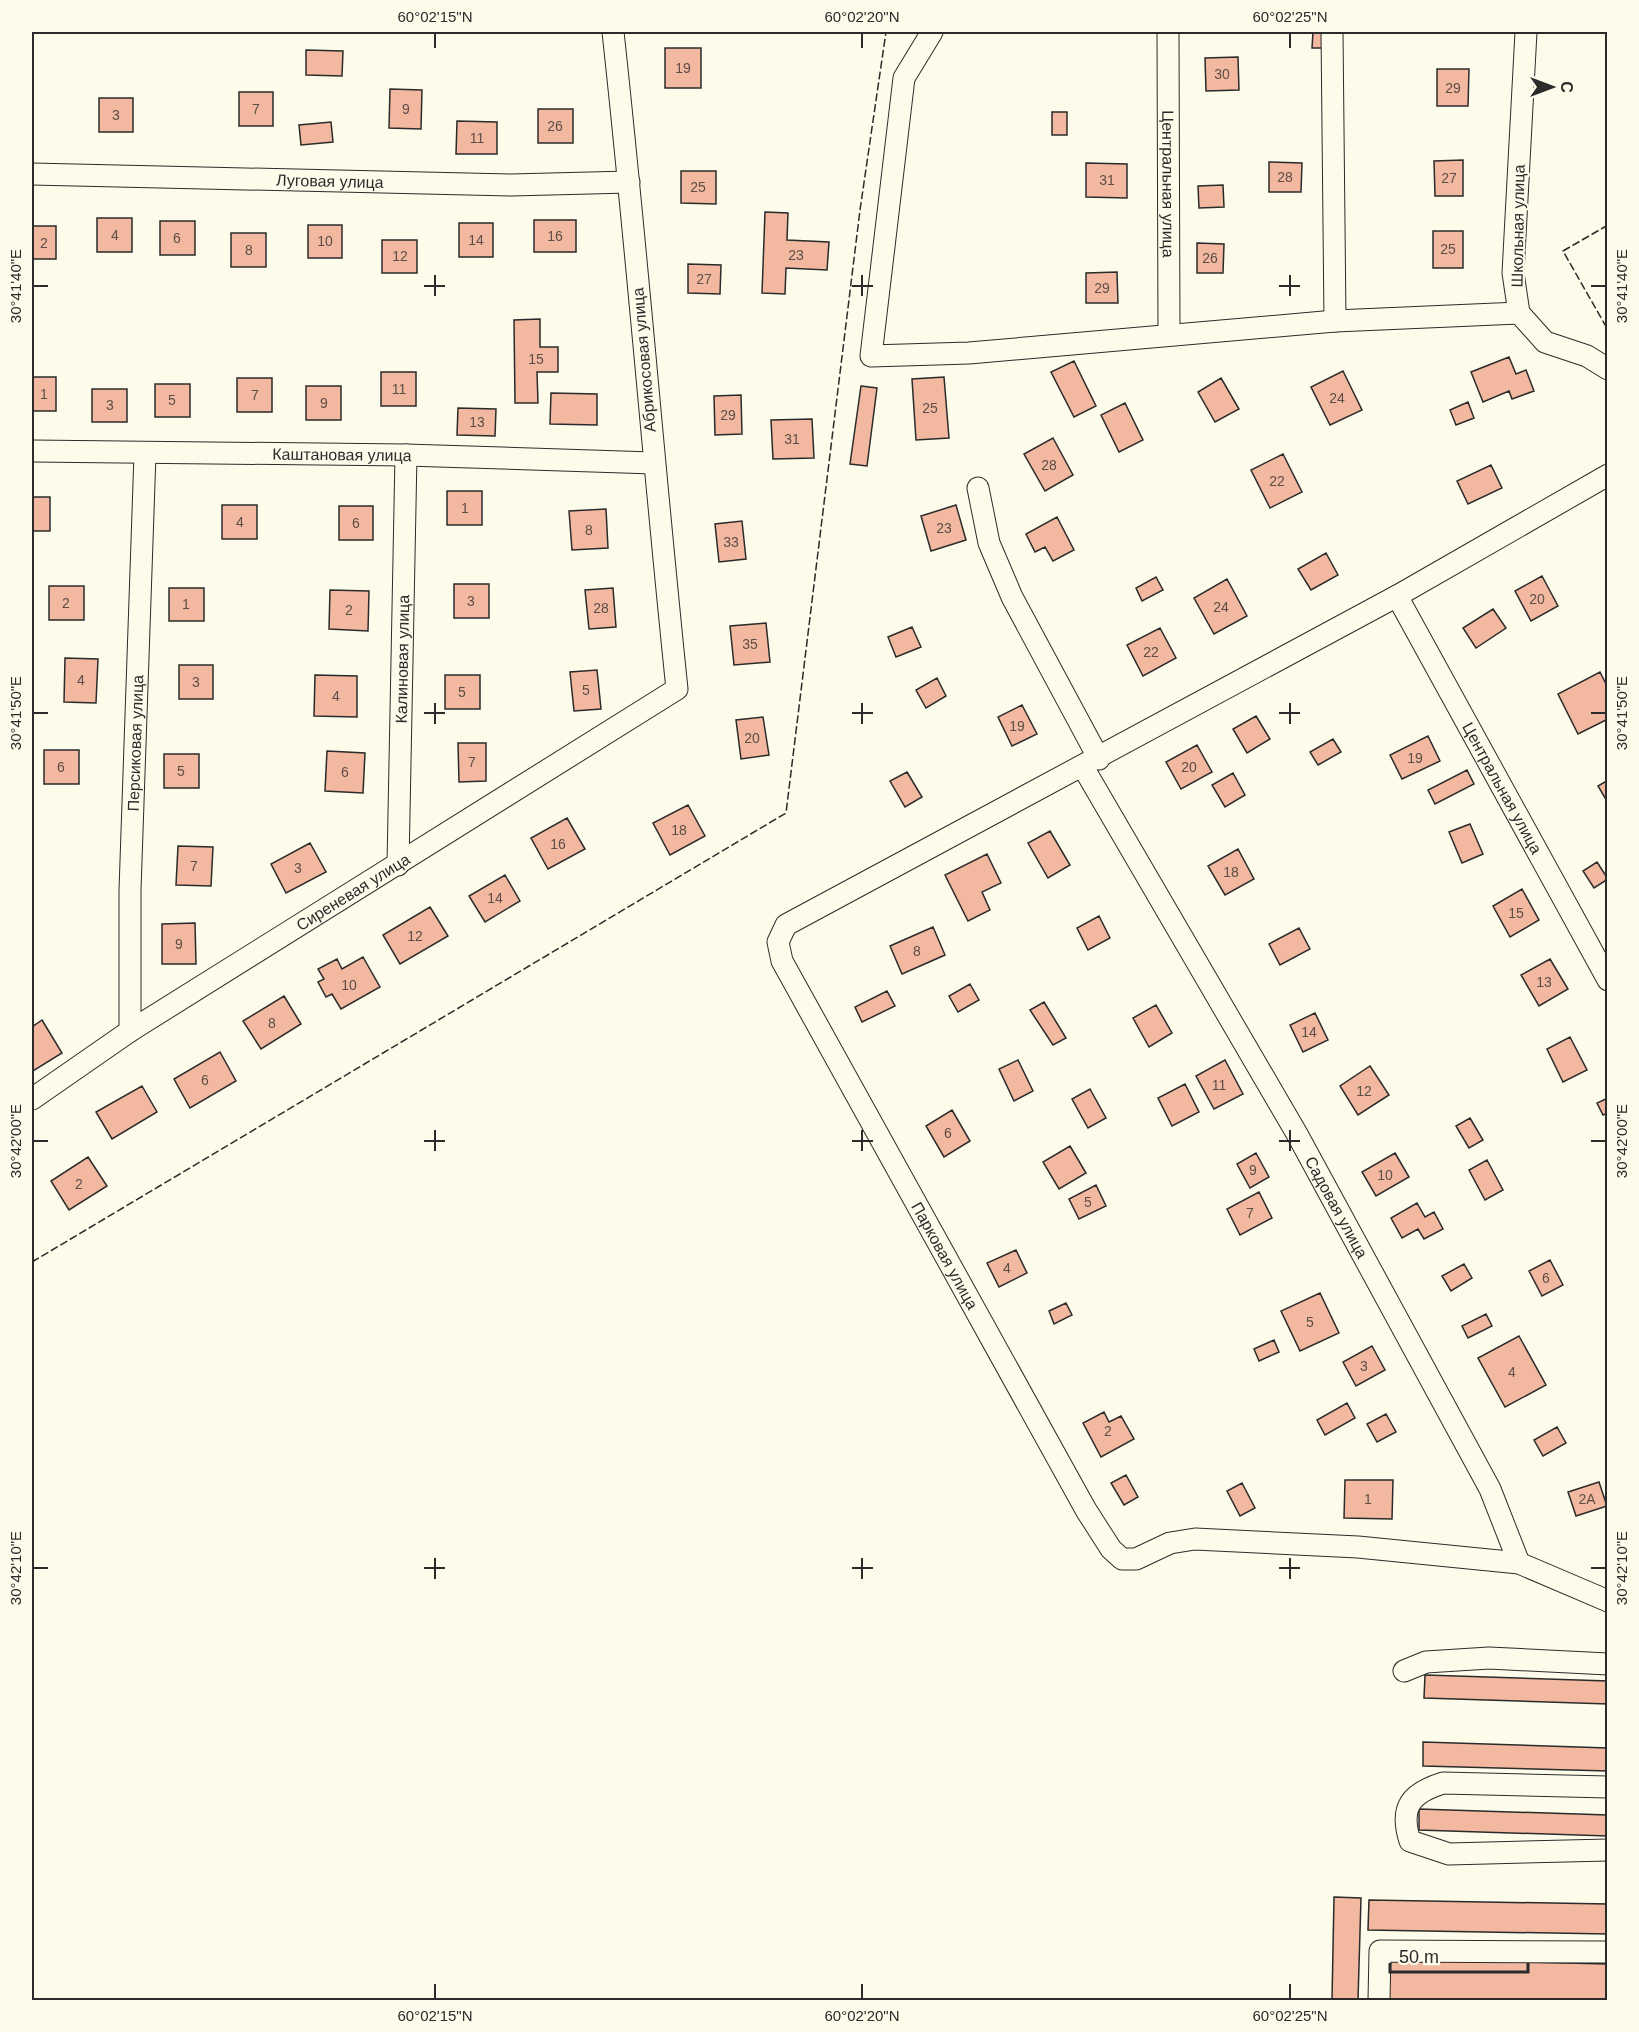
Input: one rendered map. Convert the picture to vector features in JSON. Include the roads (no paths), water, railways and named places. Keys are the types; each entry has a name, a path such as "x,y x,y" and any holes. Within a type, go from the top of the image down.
{"street":[{"name":"Абрикосовая улица","path":"613,32 629,182 653,463 678,689"},
{"path":"932,32 904,78 871,356 969,353 1335,321 1519,313 1545,342 1587,356 1608,369"},
{"name":"Центральная улица","path":"1168,32 1169,335"},
{"path":"1332,32 1335,321"},
{"name":"Школьная улица","path":"1519,313 1513,273 1526,32"},
{"name":"Луговая улица","path":"32,174 511,185 629,182"},
{"name":"Каштановая улица","path":"32,451 144,454 406,455 653,463"},
{"name":"Персиковая улица","path":"130,1031 130,890 144,454"},
{"name":"Калиновая улица","path":"398,865 406,455"},
{"path":"1091,763 1397,596 1608,475"},
{"name":"Садовая улица","path":"978,488 989,543 1012,597 1091,763 1297,1134 1490,1489 1519,1563"},
{"name":"Центральная улица","path":"1397,596 1608,980"},
{"name":"Сиреневая улица","path":"32,1099 130,1031 678,689"},
{"name":"Парковая улица","path":"1091,763 786,925 778,942 782,961 1086,1510 1111,1549 1122,1559 1136,1559 1170,1543 1195,1539 1358,1546 1519,1563"},
{"path":"1519,1563 1608,1601"},
{"path":"1404,1671 1426,1662 1489,1658 1608,1664"},
{"path":"1608,1787 1443,1783 1421,1790 1409,1804 1405,1825 1410,1841 1449,1854 1608,1850"},
{"path":"1379,2001 1380,1950 1608,1952"}]}
